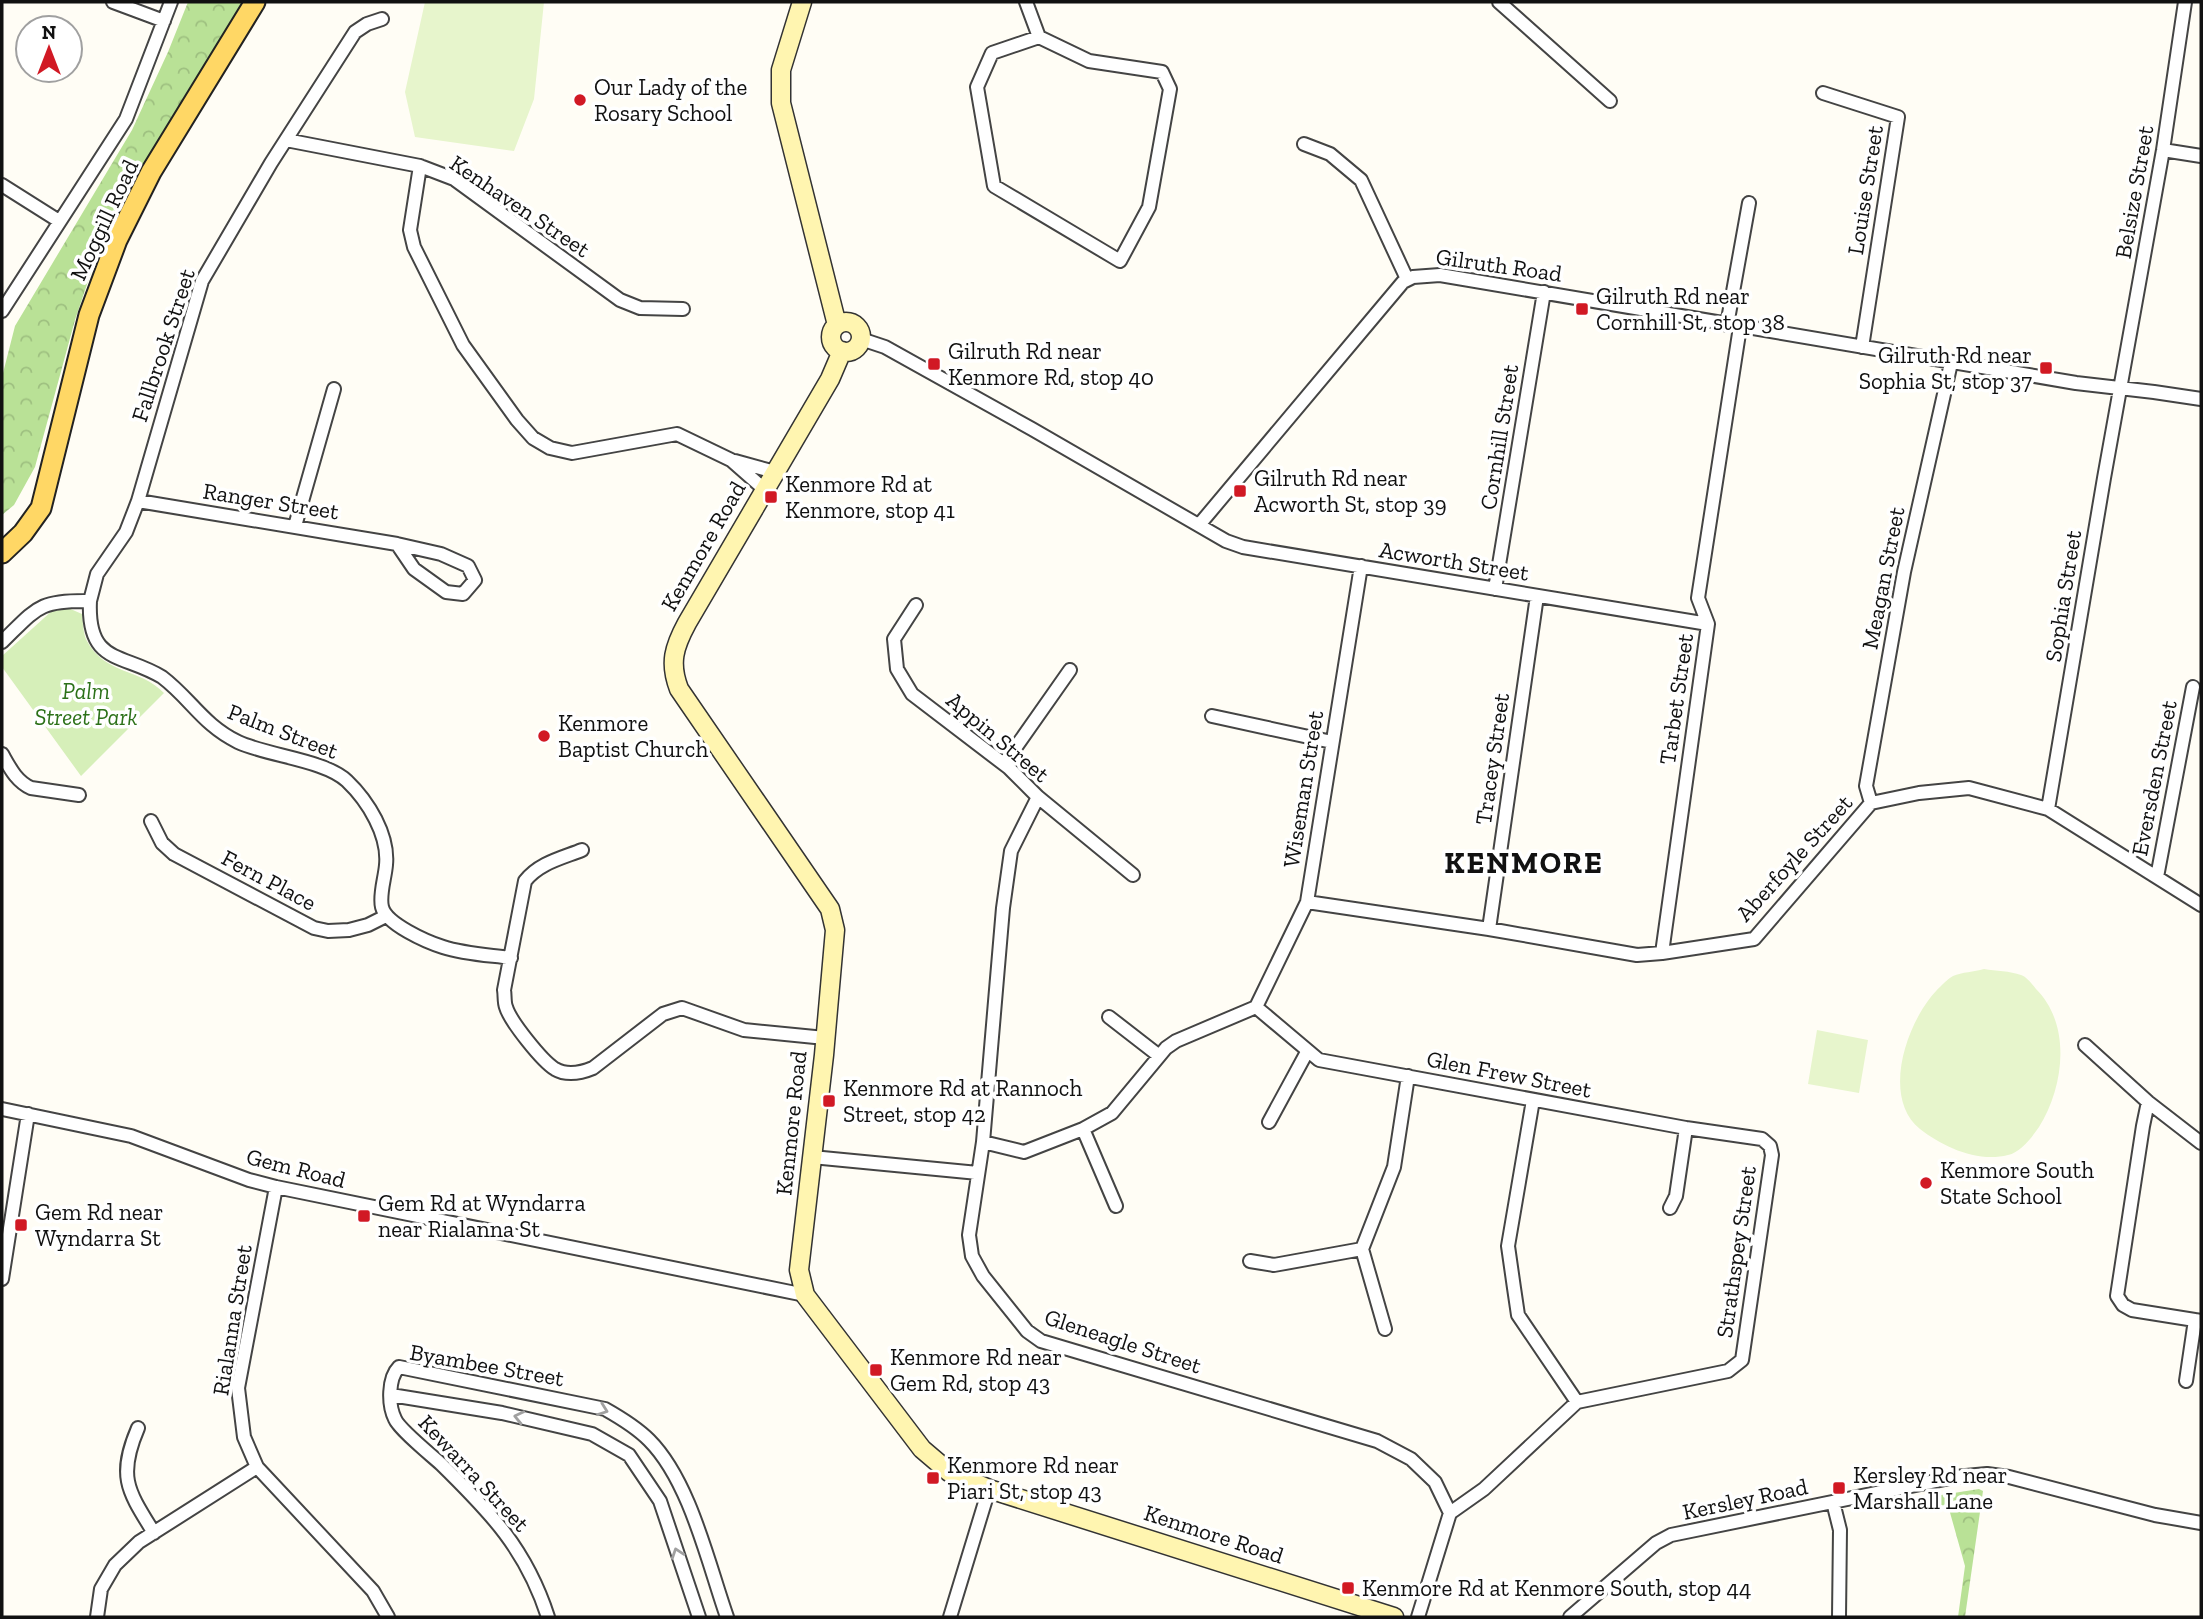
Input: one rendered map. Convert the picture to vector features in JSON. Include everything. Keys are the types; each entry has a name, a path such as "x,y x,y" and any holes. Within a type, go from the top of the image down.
{"main road":[{"name":"Moggill Road","path":"2,554 32,522 41,508 89,315 117,240 151,173 255,2"},
{"name":"Moggill Road","path":"2,536 48,480"}],"street":[{"path":"113,2 164,21"},
{"path":"2,311 126,119 170,2"},
{"path":"802,2 780,70 781,103 837,325"},
{"path":"1026,2 1039,37 1089,61 1162,72 1170,89 1149,207 1120,261 994,186 977,86 992,53 1039,37"},
{"path":"1499,2 1609,101"},
{"name":"Belsize Street","path":"2121,389 2163,150 2185,2"},
{"name":"Fallbrook Street","path":"90,601 97,574 126,532 138,501 202,281 286,140 355,32 382,19"},
{"name":"Louise Street","path":"1823,93 1898,117 1862,347"},
{"name":"Kenhaven Street","path":"286,140 420,166 454,180 620,300 640,307 683,309"},
{"path":"1304,144 1330,153 1362,180 1407,279"},
{"path":"2163,150 2201,156"},
{"path":"420,166 410,230 414,247 463,345 533,438 550,447 572,453 677,434 731,460 775,472"},
{"path":"2,185 59,221"},
{"name":"Tarbet Street","path":"1662,953 1708,624 1698,598 1749,203"},
{"name":"Gilruth Road","path":"1199,525 1407,279 1432,274 1951,363 2201,399"},
{"name":"Cornhill Street","path":"1495,589 1544,292"},
{"path":"845,322 854,324 860,331 861,340 855,348 842,351 832,341 832,332 837,325 845,322"},
{"path":"861,340 885,347 1199,525"},
{"name":"Kenmore Road","path":"842,351 830,379 677,641 673,655 679,689 830,909 835,930 799,1270 805,1295 922,1449 949,1472 989,1489 1394,1617"},
{"name":"Meagan Street","path":"1871,803 1866,786 1904,572 1951,363"},
{"path":"295,526 334,389"},
{"name":"Sophia Street","path":"2049,809 2121,389"},
{"path":"731,460 764,489"},
{"name":"Ranger Street","path":"138,501 295,526 397,544 441,554 468,566 474,580 463,594 446,592 414,569 397,544"},
{"name":"Acworth Street","path":"1199,525 1226,541 1243,547 1708,624"},
{"name":"Wiseman Street","path":"1256,1007 1307,902 1361,566"},
{"name":"Tracey Street","path":"1489,929 1537,596"},
{"path":"2,642 38,607 54,602 90,601"},
{"name":"Palm Street","path":"90,601 95,633 105,651 118,660 162,677 214,728 240,742 272,754 336,772 348,782 382,831 387,861 382,909 386,916"},
{"name":"Appin Street","path":"916,605 894,639 897,669 912,694 1004,764 1038,797 1133,875"},
{"path":"1004,764 1070,670"},
{"name":"Eversden Street","path":"2157,877 2193,687"},
{"path":"1212,716 1332,742"},
{"path":"2,754 24,785 79,795"},
{"name":"Aberfoyle Street","path":"1307,902 1489,929 1637,955 1754,939 1871,803 1919,793 1969,788 2049,809 2201,905"},
{"name":"Gleneagle Street","path":"1038,797 1011,852 1003,908 983,1142 969,1235 972,1256 983,1276 1027,1331 1041,1341 1377,1441 1411,1459 1435,1482 1450,1513"},
{"name":"Fern Place","path":"151,821 162,842 174,854 299,922 328,931 349,930 386,916"},
{"path":"582,850 545,864 531,873 525,881 504,990 505,1005 511,1018 545,1061 555,1069 581,1073 593,1068 663,1014 682,1008 744,1030 825,1038"},
{"path":"386,916 398,926 443,947 511,958"},
{"path":"983,1142 1024,1152 1083,1129 1112,1113 1158,1055 1177,1041 1256,1007"},
{"name":"Glen Frew Street","path":"1256,1007 1319,1060 1686,1128 1762,1139 1770,1146"},
{"path":"1109,1017 1158,1055"},
{"path":"2085,1045 2148,1102 2201,1143"},
{"path":"1269,1122 1307,1052"},
{"path":"1385,1329 1362,1249 1394,1167 1408,1076"},
{"path":"1418,1617 1450,1513 1484,1489 1577,1402 1518,1315 1512,1278 1508,1246 1533,1100"},
{"path":"2148,1102 2117,1296 2123,1305 2132,1310 2198,1321 2186,1381"},
{"name":"Gem Road","path":"2,1109 131,1136 249,1180 276,1187 805,1295"},
{"path":"2,1279 28,1114"},
{"path":"1670,1208 1676,1196 1686,1128"},
{"path":"1083,1129 1116,1206"},
{"name":"Strathspey Street","path":"1577,1402 1728,1371 1742,1360 1772,1155 1770,1146"},
{"path":"812,1157 978,1173"},
{"name":"Rialanna Street","path":"276,1187 238,1388 244,1437 257,1468 373,1591 388,1617"},
{"path":"1250,1261 1274,1265 1362,1249"},
{"name":"Byambee Street","path":"699,1617 660,1501 629,1454 592,1434 502,1413 391,1395 396,1369 408,1368 605,1409 625,1420 650,1441 668,1464 685,1494 727,1617"},
{"name":"Kewarra Street","path":"391,1395 395,1419 484,1507 520,1552 541,1595 548,1617"},
{"path":"138,1428 127,1462 127,1478 130,1494 154,1533"},
{"path":"97,1617 101,1589 115,1565 139,1542 257,1468"},
{"name":"Kersley Road","path":"1570,1617 1656,1543 1671,1535 1955,1477 1987,1474 2009,1478 2155,1515 2201,1523"},
{"path":"950,1617 989,1489"},
{"path":"1833,1502 1839,1530 1839,1617"}],"green space":[{"path":"188,2 243,2 108,222 75,320 35,467 14,505 2,515 2,377 15,326 132,130"},
{"path":"425,2 544,2 534,99 514,151 415,137 405,92"},
{"name":"Palm Street Park","path":"66,607 82,614 86,638 94,652 103,660 144,679 164,693 81,776 2,667 2,656 54,609"},
{"path":"1984,969 2017,974 2027,979 2047,1004 2055,1020 2059,1038 2059,1075 2048,1111 2022,1147 2008,1155 1997,1157 1961,1152 1929,1136 1908,1115 1901,1097 1900,1077 1909,1035 1929,999 1953,976"},
{"path":"1817,1030 1868,1040 1859,1093 1808,1084"},
{"path":"1979,1489 1983,1491 1965,1617 1958,1617 1965,1566 1949,1509 1936,1502 1941,1495"}],"place":[{"name":"Our Lady of the Rosary School","path":"580,100"},
{"name":"Gilruth Rd near Cornhill St, stop 38","path":"1582,309"},
{"name":"Gilruth Rd near Kenmore Rd, stop 40","path":"934,364"},
{"name":"Gilruth Rd near Sophia St, stop 37","path":"2046,368"},
{"name":"Gilruth Rd near Acworth St, stop 39","path":"1240,491"},
{"name":"Kenmore Rd at Kenmore, stop 41","path":"771,497"},
{"name":"Kenmore Baptist Church","path":"544,736"},
{"name":"Kenmore Rd at Rannoch Street, stop 42","path":"829,1101"},
{"name":"Kenmore South State School","path":"1926,1183"},
{"name":"Gem Rd at Wyndarra near Rialanna St","path":"364,1216"},
{"name":"Gem Rd near Wyndarra St","path":"21,1225"},
{"name":"Kenmore Rd near Gem Rd, stop 43","path":"876,1370"},
{"name":"Kenmore Rd near Piari St, stop 43","path":"933,1478"},
{"name":"Kersley Rd near Marshall Lane","path":"1839,1488"},
{"name":"Kenmore Rd at Kenmore South, stop 44","path":"1348,1588"}],"district":[{"name":"KENMORE","path":"1524,863"}]}
